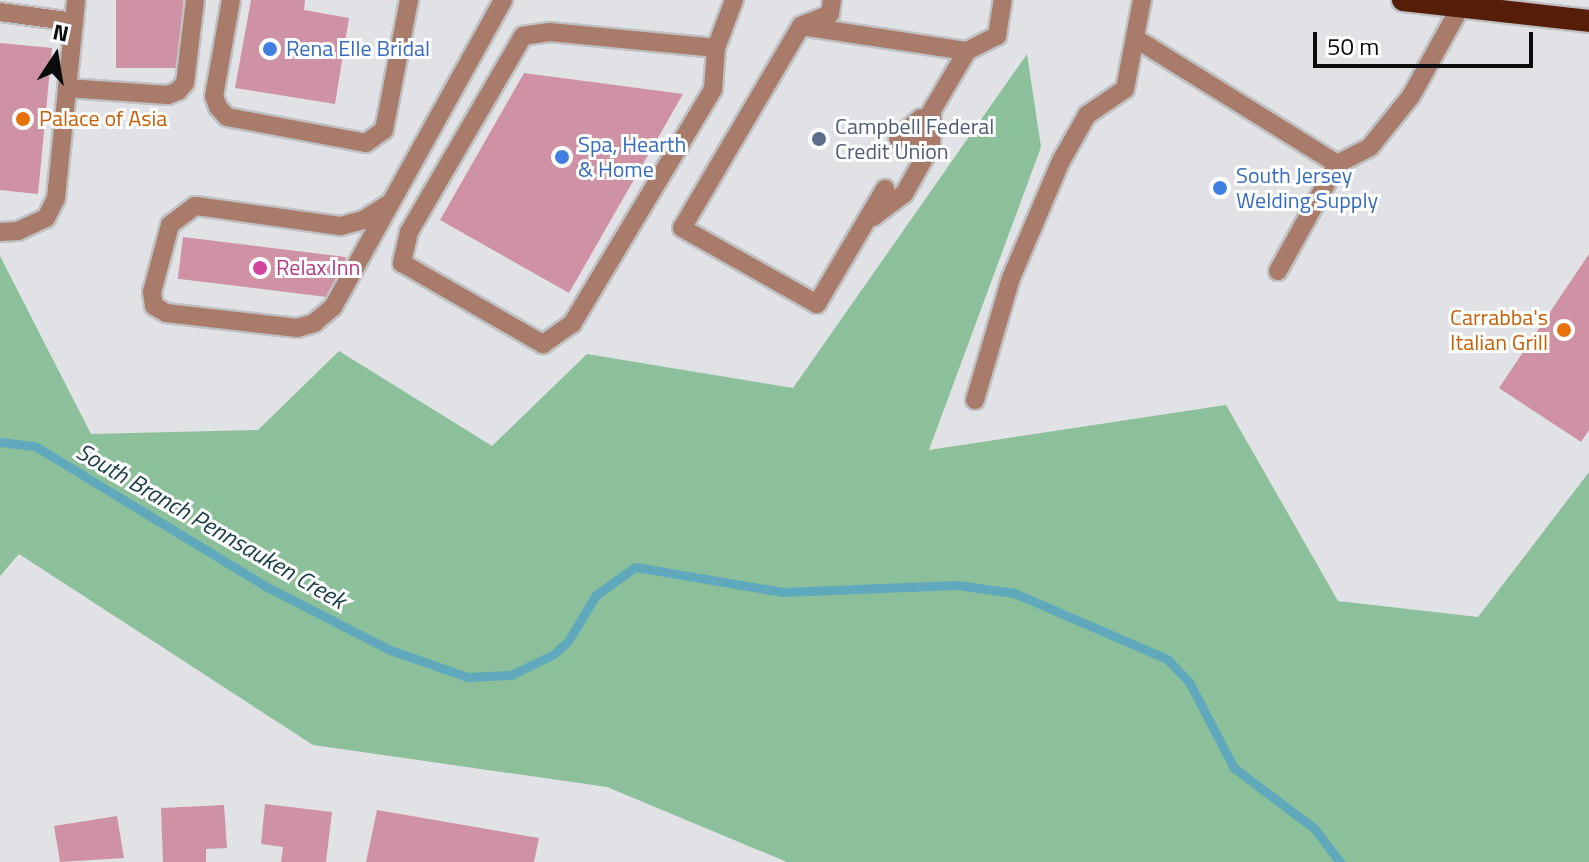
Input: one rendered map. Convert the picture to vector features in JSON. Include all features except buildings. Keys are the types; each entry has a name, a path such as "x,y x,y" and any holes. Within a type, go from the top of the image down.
{"highway":[{"path":"1403,0 1589,21"}],"lane":[{"path":"0,232 18,231 46,218 56,198 76,0"},
{"path":"67,88 168,95 178,91 185,83 195,0"},
{"path":"231,0 214,96 227,117 366,143 384,130 409,0"},
{"path":"387,205 363,220 340,226 195,206 170,225 152,292 154,306 166,313 297,328 314,323 333,307 503,0"},
{"path":"716,48 550,32 523,36 409,232 402,263 543,344 572,324 713,89 716,48 734,0"},
{"path":"832,0 830,14 801,26 682,228 817,304 864,224 880,184"},
{"path":"905,141 933,108 967,51 997,36 1003,0"},
{"path":"975,400 1011,278 1061,161 1087,115 1125,89 1138,40 1142,0"},
{"path":"1278,271 1337,164 1370,147 1411,96 1461,6"},
{"path":"0,12 74,22"},
{"path":"801,26 967,51"},
{"path":"1138,40 1337,164"},
{"path":"864,224 904,194 931,146 933,108"}],"green space":[{"path":"1027,54 1041,147 929,450 1226,405 1338,601 1478,617 1589,472 1589,862 787,862 607,787 313,745 19,554 0,576 0,256 91,434 258,430 339,351 492,446 587,354 793,388"}],"waterway":[{"name":"South Branch Pennsauken Creek","path":"0,442 35,446 265,586 390,650 467,677 511,675 554,654 568,641 596,595 635,567 783,592 957,585 1014,593 1167,659 1189,682 1234,768 1314,828 1340,862"}],"place":[{"name":"Rena Elle Bridal","path":"270,49"},
{"name":"Palace of Asia","path":"23,119"},
{"name":"Campbell Federal Credit Union","path":"819,139"},
{"name":"Spa, Hearth & Home","path":"562,157"},
{"name":"South Jersey Welding Supply","path":"1220,188"},
{"name":"Relax Inn","path":"260,268"},
{"name":"Carrabba's Italian Grill","path":"1564,330"}]}
